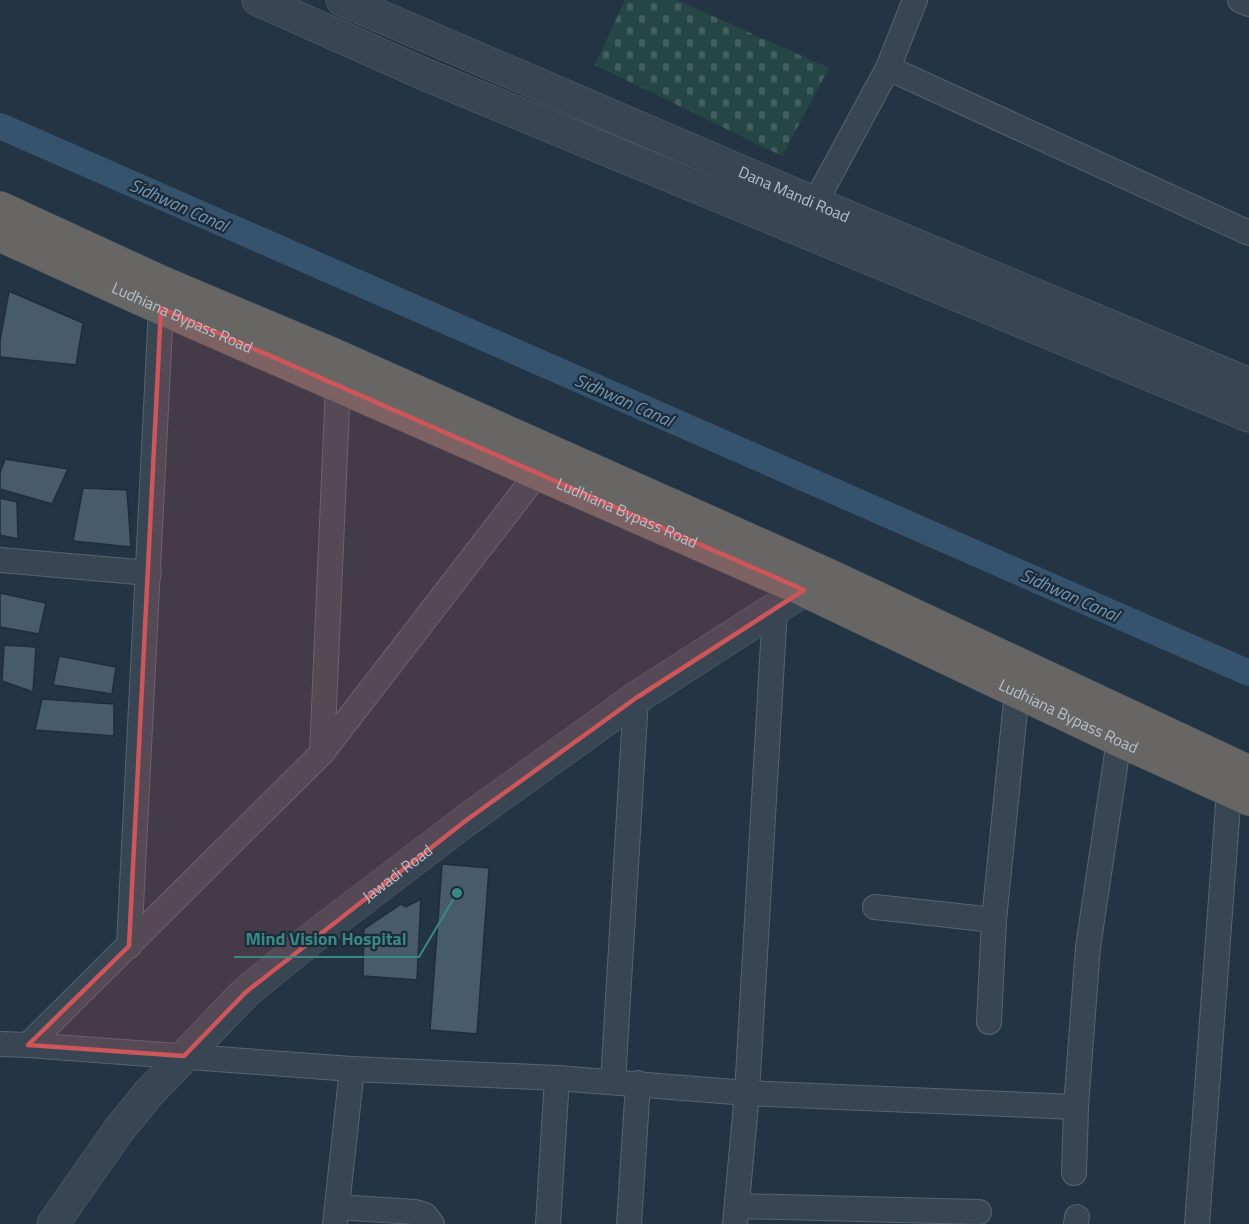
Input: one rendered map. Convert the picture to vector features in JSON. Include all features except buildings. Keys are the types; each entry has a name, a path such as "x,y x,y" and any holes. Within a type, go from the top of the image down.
{"highway":[{"name":"Ludhiana Bypass Road","path":"0,208 163,283 334,355 856,588 1119,713 1242,787"},
{"name":"Ludhiana Bypass Road","path":"0,235 804,590 1119,740 1242,787"}],"street":[{"path":"258,0 298,8 424,74 1249,416"},
{"name":"Dana Mandi Road","path":"342,0 815,203 1249,384"},
{"path":"815,203 888,68 915,0"},
{"path":"1240,0 1249,4"},
{"path":"888,68 1249,233"},
{"path":"129,946 161,308"},
{"path":"322,753 338,385"},
{"path":"27,1046 322,753 537,474"},
{"path":"0,560 149,573"},
{"name":"Jawadi Road","path":"52,1224 118,1131 148,1094 246,992 321,931 468,819 636,698 804,590"},
{"path":"775,609 747,1093 736,1215 979,1212"},
{"path":"989,1022 994,920 1017,690"},
{"path":"614,1082 636,698"},
{"path":"1074,1173 1076,1107 1089,947 1119,740"},
{"path":"1197,1224 1242,787"},
{"path":"875,907 994,920"},
{"path":"0,1044 352,1069 638,1083 747,1093 1076,1107"},
{"path":"352,1069 336,1216 415,1212 425,1215 432,1224"},
{"path":"548,1224 557,1078"},
{"path":"629,1224 638,1083"}],"highlighted area":[{"path":"161,308 804,590 636,698 468,819 246,992 184,1056 28,1045 129,946"}],"green space":[{"path":"625,0 677,0 829,68 782,156 595,65"}],"waterway":[{"name":"Sidhwan Canal","path":"0,126 1249,673"}],"place":[{"name":"Mind Vision Hospital","path":"457,893"}]}
